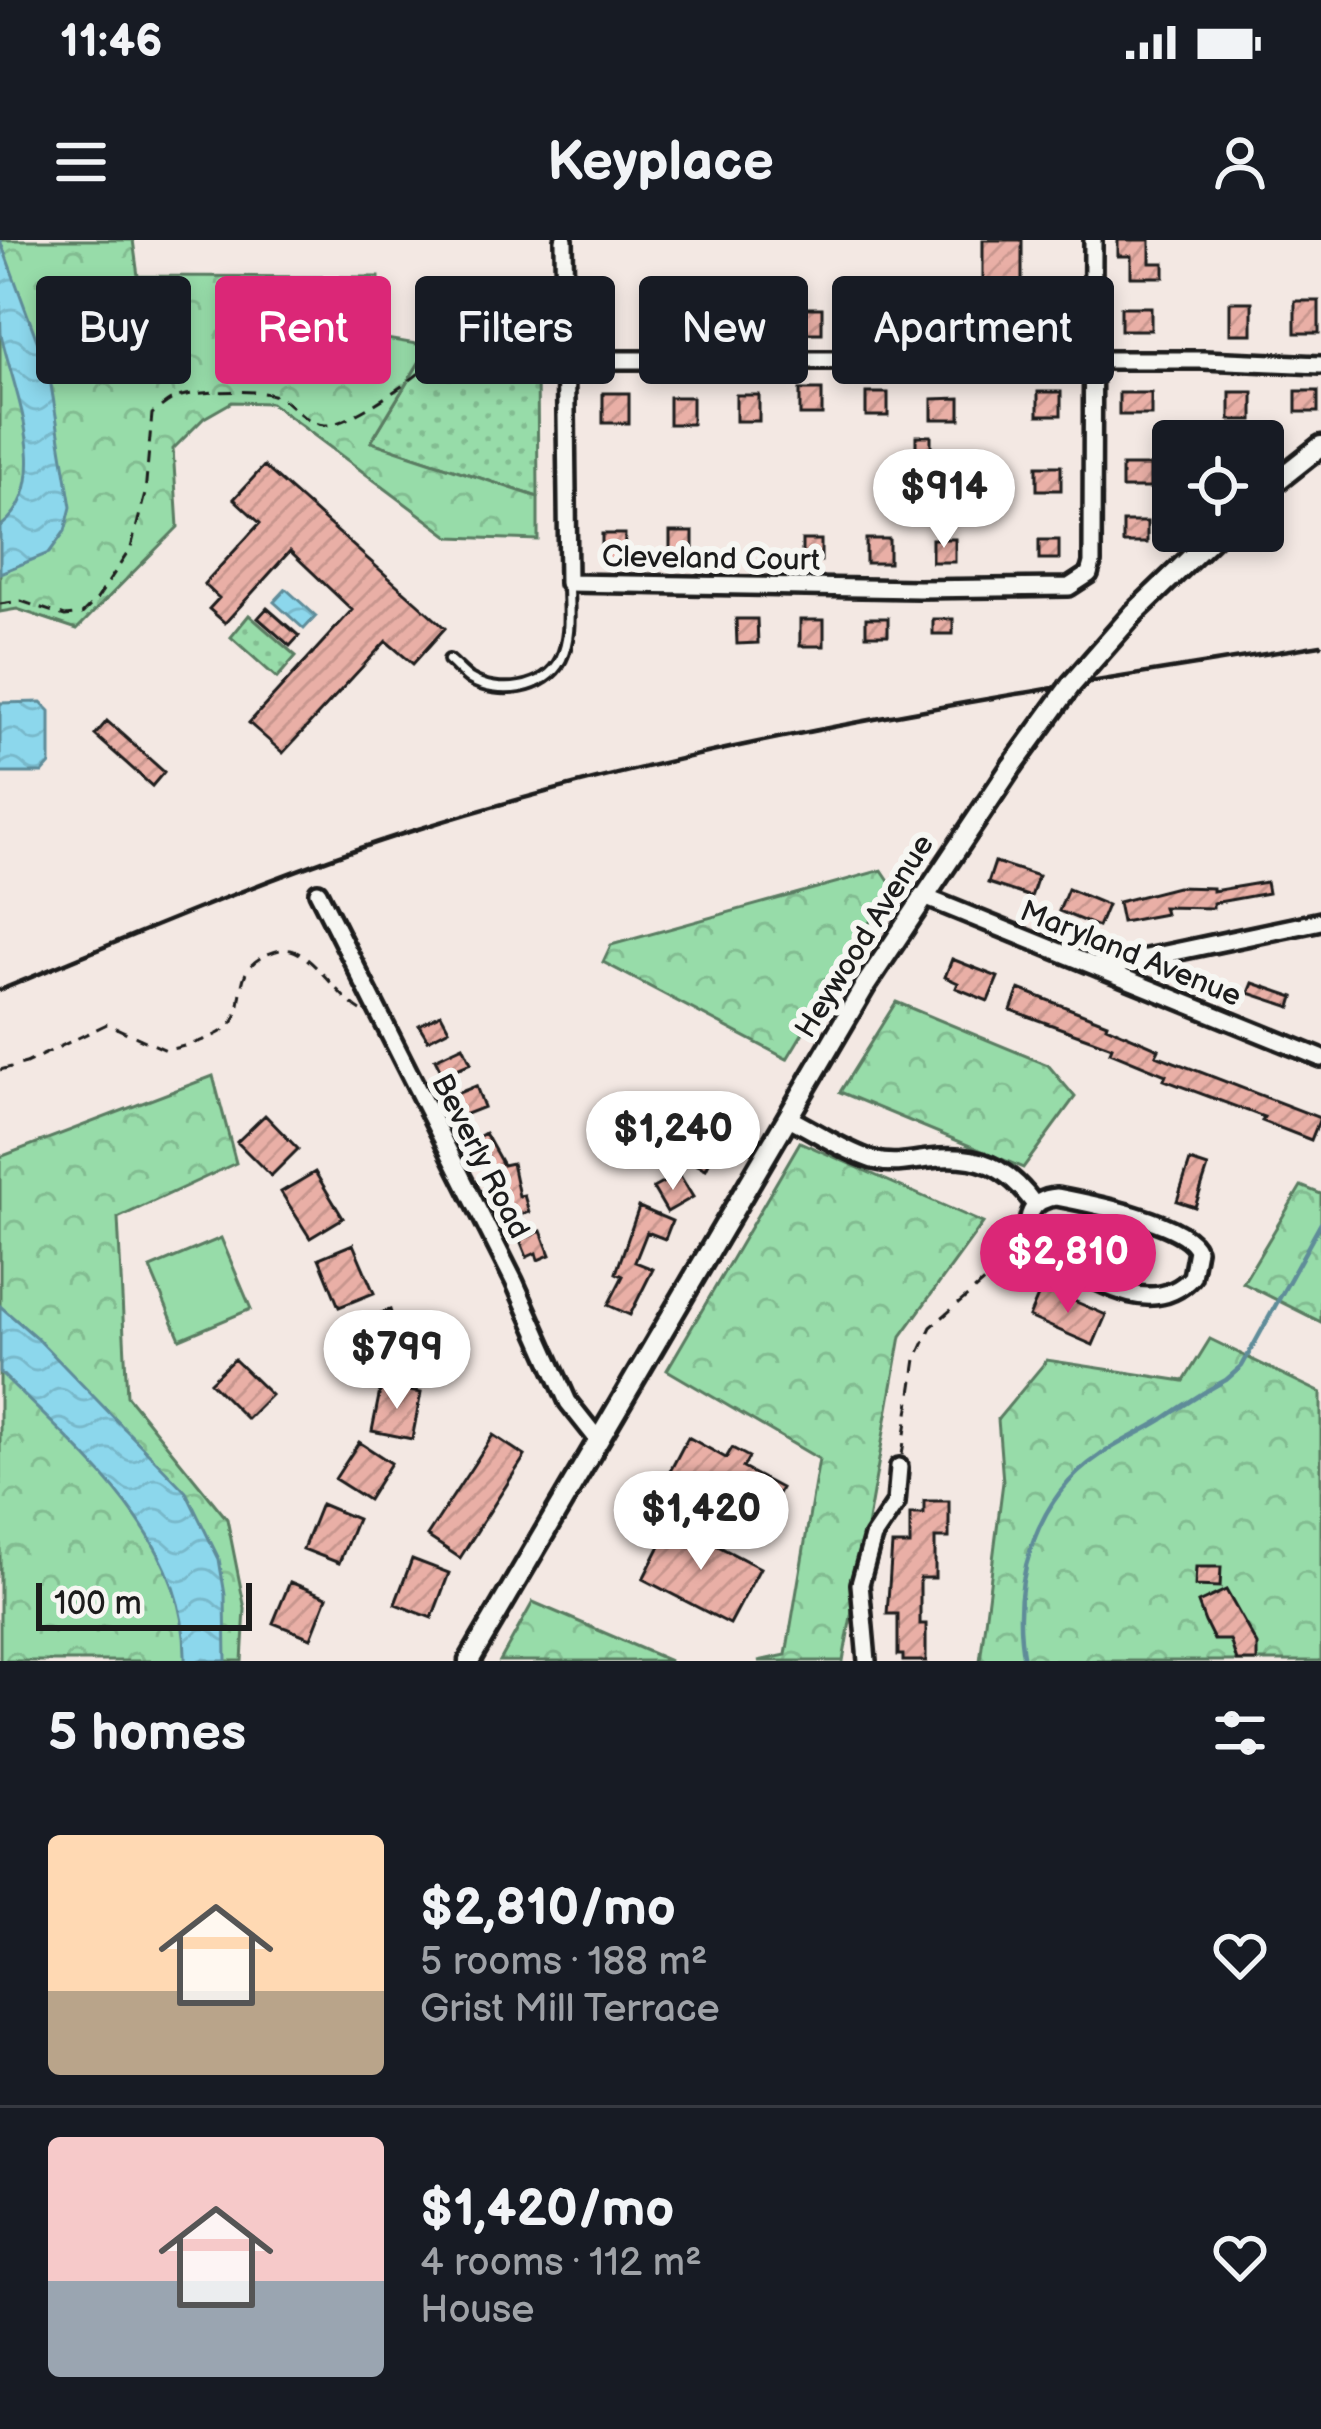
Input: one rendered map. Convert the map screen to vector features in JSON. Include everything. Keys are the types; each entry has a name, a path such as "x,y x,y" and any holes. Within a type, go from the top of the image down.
{"street":[{"path":"564,240 564,276"},
{"path":"1093,240 1093,276"},
{"path":"615,360 832,359"},
{"path":"1114,360 1321,365"},
{"path":"564,384 568,583"},
{"name":"Cleveland Court","path":"568,583 918,589 1070,586 1085,579 1092,563 1093,384"},
{"path":"1284,475 1321,446"},
{"name":"Heywood Avenue","path":"469,1661 922,896 1071,686 1134,613 1197,552"},
{"name":"Beverly Road","path":"318,892 514,1281 568,1402 598,1441"},
{"name":"Maryland Avenue","path":"922,896 1321,1058"},
{"path":"1096,969 1321,921"},
{"path":"787,1118 871,1160 899,1165 963,1158 994,1165 1017,1180 1035,1204"},
{"path":"1058,1197 1164,1224 1194,1241 1198,1260 1192,1277 1178,1290 1134,1296 1030,1244 1027,1220 1035,1204 1058,1197"},
{"path":"867,1661 858,1601 862,1568 873,1537 896,1503 899,1467"}],"lane":[{"path":"449,660 472,681 504,689 534,684 560,663 568,630 568,583"}],"path":[{"path":"0,604 21,602 64,616 82,614 97,599 130,548 145,494 152,414 177,397 250,391 277,396 307,422 331,426 415,379"},
{"path":"0,1070 26,1063 107,1024 166,1050 226,1029 234,1020 240,981 249,965 278,950 292,950 304,957 352,1006 380,1018"},
{"path":"899,1467 916,1360 931,1327 1030,1244"}],"green space":[{"path":"0,240 133,240 138,276 36,276 36,384 191,384 191,276 215,276 215,384 391,384 391,340 415,344 415,369 371,442 538,497 538,540 450,537 271,403 232,402 204,418 173,449 178,527 77,629 17,609 0,612"},
{"path":"415,369 415,384 537,384 538,497 371,442"},
{"path":"249,615 296,656 277,678 231,637"},
{"path":"882,870 892,885 787,1059 603,962 611,945"},
{"path":"896,1002 1048,1065 1075,1097 1023,1168 840,1092"},
{"path":"213,1076 236,1163 118,1218 127,1396 227,1519 245,1609 242,1661 0,1661 0,1157"},
{"path":"800,1142 983,1223 901,1336 843,1661 758,1661 786,1655 819,1459 667,1370"},
{"path":"1301,1186 1321,1194 1321,1322 1243,1283"},
{"path":"221,1238 251,1309 180,1339 150,1268"},
{"path":"1210,1339 1321,1393 1321,1661 980,1661 1003,1482 998,1419 1047,1360 1184,1381"},
{"path":"533,1602 670,1661 500,1661"}],"water":[{"path":"0,240 36,338 36,384 51,384 71,507 65,531 49,553 0,573 0,527 17,509 29,462 21,408 1,334"},
{"path":"286,589 316,616 304,629 274,602"},
{"path":"41,702 50,711 50,764 42,773 0,773 0,703"},
{"path":"0,1306 186,1492 219,1559 226,1661 185,1661 181,1617 149,1536 94,1466 0,1372"}],"building":[{"path":"983,240 1022,240 1022,276 983,276"},
{"path":"1118,240 1150,240 1150,263 1164,263 1164,277 1131,277 1131,256 1118,256"},
{"path":"1295,301 1319,301 1319,333 1295,333"},
{"path":"1230,302 1252,302 1252,334 1230,334"},
{"path":"1121,307 1151,307 1151,330 1121,330"},
{"path":"808,308 822,308 822,333 808,333"},
{"path":"800,390 822,390 822,415 800,415"},
{"path":"1296,391 1318,391 1318,412 1296,412"},
{"path":"1038,392 1061,392 1061,415 1038,415"},
{"path":"1230,392 1253,392 1253,420 1230,420"},
{"path":"603,393 629,393 629,423 603,423"},
{"path":"866,393 888,393 888,416 866,416"},
{"path":"1119,393 1151,393 1151,415 1119,415"},
{"path":"736,395 759,395 759,421 736,421"},
{"path":"669,397 692,397 692,424 669,424"},
{"path":"960,398 960,419 932,419 932,399"},
{"path":"916,436 931,436 931,456 916,456"},
{"path":"264,466 445,628 413,664 386,641 283,753 249,723 352,610 290,551 225,623 209,609 219,598 204,584 260,523 234,499"},
{"path":"1037,466 1061,466 1061,490 1037,490"},
{"path":"1122,466 1150,466 1150,488 1122,488"},
{"path":"1123,522 1147,522 1147,543 1123,543"},
{"path":"670,532 693,532 693,561 670,561"},
{"path":"602,534 625,534 624,566 602,565"},
{"path":"866,539 889,539 889,563 866,563"},
{"path":"932,539 955,539 955,562 932,562"},
{"path":"802,540 821,540 821,561 802,561"},
{"path":"1039,540 1059,540 1059,559 1039,559"},
{"path":"267,608 299,636 290,646 258,618"},
{"path":"866,618 888,618 888,635 866,635"},
{"path":"736,619 757,619 758,643 737,644"},
{"path":"933,619 953,619 953,634 933,634"},
{"path":"800,620 824,620 824,646 800,646"},
{"path":"107,721 164,772 152,786 95,735"},
{"path":"995,862 1038,876 1031,897 988,883"},
{"path":"1266,882 1268,893 1213,903 1213,908 1163,907 1165,914 1122,922 1118,902 1177,887 1213,891"},
{"path":"1068,889 1107,905 1098,927 1059,911"},
{"path":"952,959 998,977 988,1001 956,988 958,983 945,977"},
{"path":"1253,983 1294,997 1291,1007 1249,993"},
{"path":"1019,989 1107,1023 1159,1049 1156,1055 1320,1118 1311,1140 1164,1080 1166,1075 1110,1052 1112,1047 1011,1010"},
{"path":"441,1014 449,1029 428,1040 419,1025"},
{"path":"463,1046 471,1063 443,1075 435,1059"},
{"path":"476,1086 484,1107 461,1116 453,1095"},
{"path":"265,1115 298,1149 271,1176 237,1142"},
{"path":"485,1133 503,1165 512,1163 519,1196 524,1195 529,1212 507,1219 489,1158 484,1160 473,1140"},
{"path":"688,1138 715,1151 706,1169 679,1156"},
{"path":"1190,1161 1208,1167 1195,1207 1177,1201"},
{"path":"315,1172 343,1218 310,1238 281,1192"},
{"path":"679,1174 693,1197 667,1212 653,1188"},
{"path":"639,1207 672,1221 665,1239 647,1232 635,1262 653,1269 630,1315 608,1305 623,1276 616,1273"},
{"path":"541,1231 550,1255 538,1260 536,1253 527,1257 520,1240"},
{"path":"353,1244 374,1293 339,1307 319,1258"},
{"path":"1042,1287 1106,1315 1093,1345 1029,1317"},
{"path":"390,1310 407,1360 369,1372 353,1323"},
{"path":"234,1359 271,1395 247,1419 210,1382"},
{"path":"381,1386 421,1393 412,1439 372,1431"},
{"path":"493,1435 525,1456 460,1558 427,1536"},
{"path":"688,1437 726,1458 732,1448 749,1457 743,1468 781,1488 760,1527 667,1477"},
{"path":"359,1442 391,1463 368,1500 335,1479"},
{"path":"924,1501 949,1501 949,1538 935,1538 935,1578 920,1578 926,1661 903,1661 903,1655 898,1655 898,1614 887,1614 892,1545 910,1545 910,1514 924,1514"},
{"path":"321,1504 357,1519 339,1563 303,1549"},
{"path":"672,1522 760,1568 730,1624 643,1579"},
{"path":"412,1559 449,1573 432,1618 395,1604"},
{"path":"1196,1567 1221,1567 1220,1587 1195,1586"},
{"path":"290,1582 327,1597 311,1638 273,1623"},
{"path":"1226,1590 1257,1645 1257,1661 1237,1661 1230,1640 1214,1640 1205,1622 1198,1603"}],"waterway":[{"path":"1024,1661 1020,1632 1024,1575 1043,1520 1057,1496 1099,1456 1242,1366 1321,1223"}],"railway":[{"path":"0,990 310,866 526,797 865,721 1321,645"}]}
